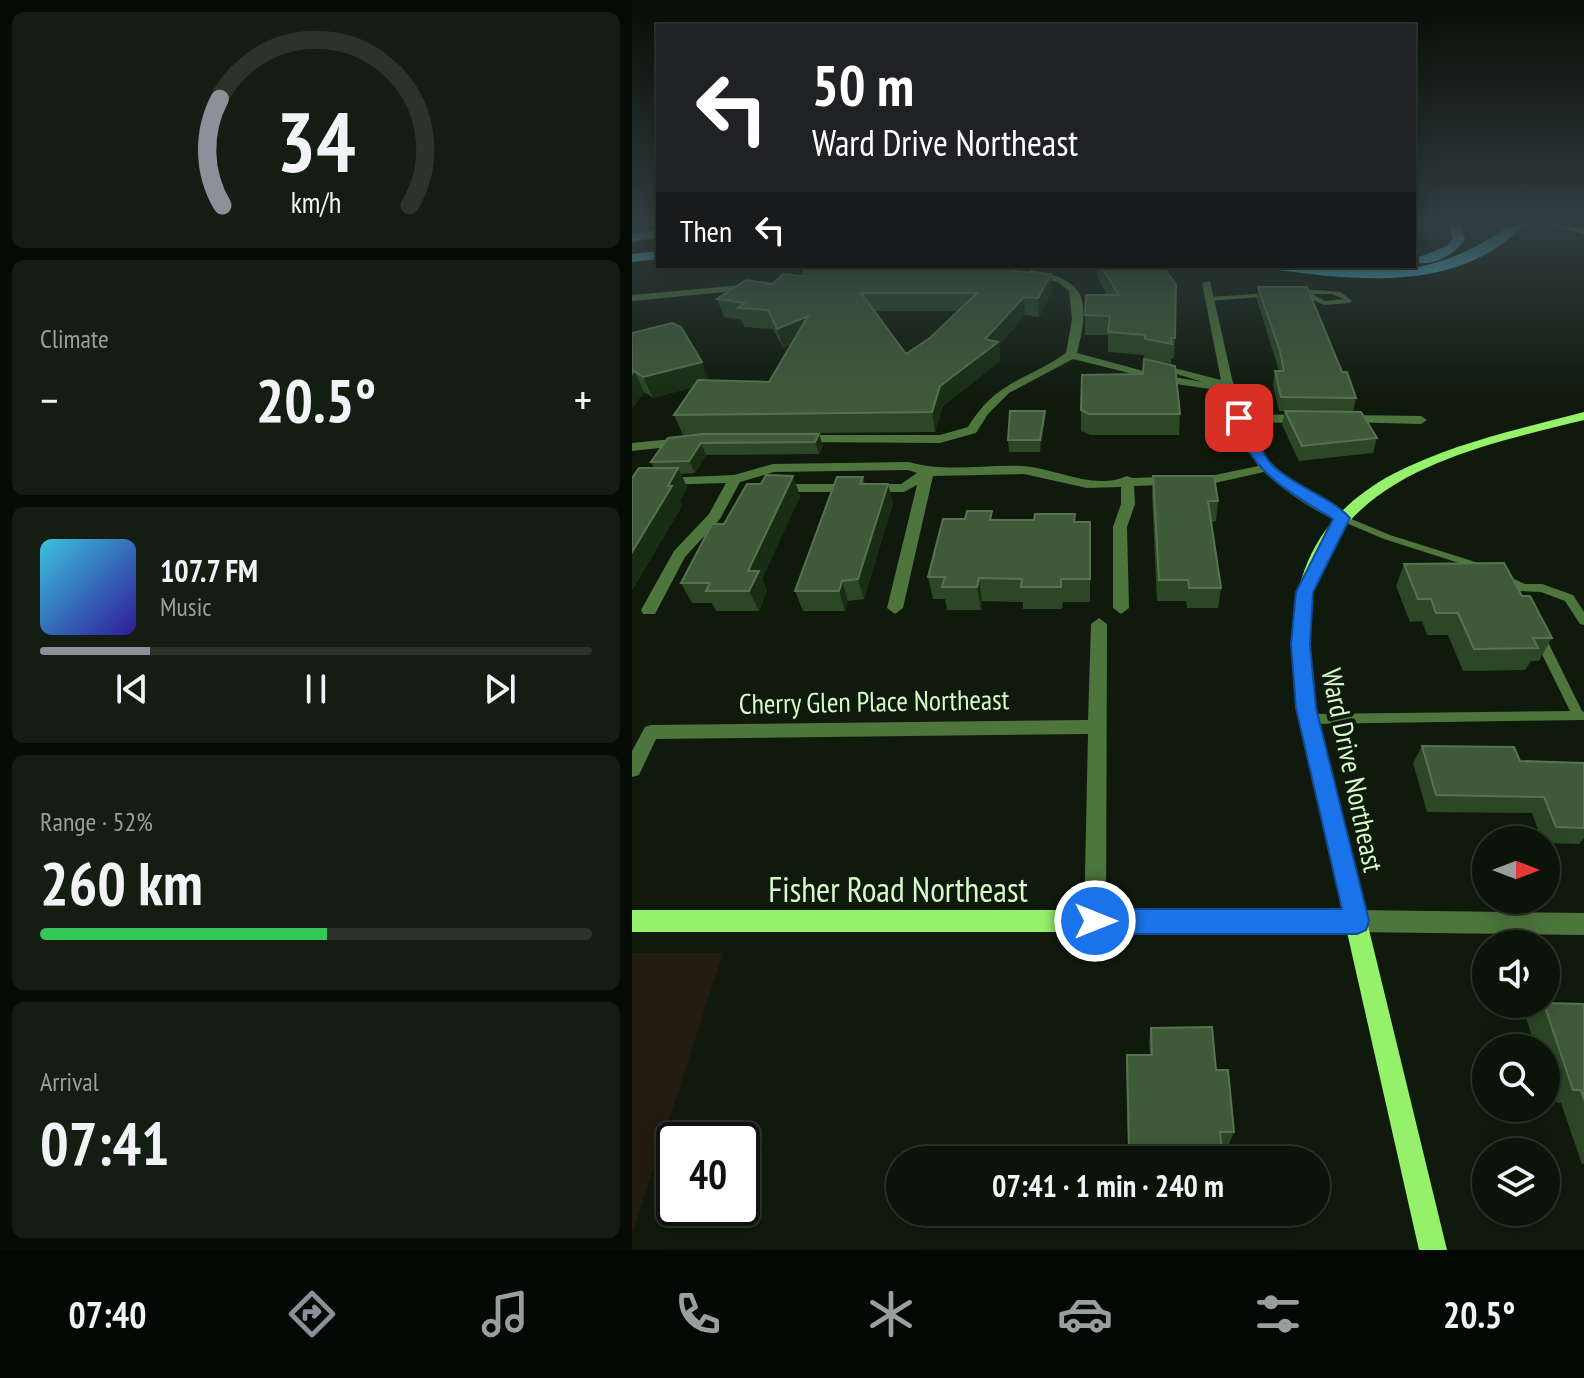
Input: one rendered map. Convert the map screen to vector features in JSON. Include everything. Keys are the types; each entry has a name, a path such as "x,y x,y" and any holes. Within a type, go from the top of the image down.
{"main road":[{"name":"Ward Drive Northeast","path":"1433,1250 1309,719 1301,644 1305,592 1342,518 1397,478 1437,460 1584,416"},
{"name":"Fisher Road Northeast","path":"632,921 1357,921"}],"street":[{"path":"1066,283 1070,285 1077,304 1071,355"},
{"path":"1207,283 1230,388 1246,439 1266,468 1342,518"},
{"path":"632,298 760,286"},
{"path":"785,439 957,436 972,430 987,403 999,393 1071,355 1119,366 1140,376 1193,387 1230,388"},
{"path":"1239,418 1315,419"},
{"path":"1330,419 1421,420"},
{"path":"632,447 693,441"},
{"path":"650,482 735,479 773,468 909,466 927,472 1006,469 1078,483 1215,479 1266,468"},
{"path":"770,488 904,488 927,472"},
{"path":"895,608 927,472"},
{"path":"735,479 755,488"},
{"path":"649,610 679,554 715,516 735,479"},
{"path":"1121,608 1120,527 1128,504 1127,480"},
{"path":"1095,921 1099,624"},
{"name":"Cherry Glen Place Northeast","path":"632,769 641,732 1097,727"},
{"path":"1357,921 1584,924"}],"lane":[{"path":"1210,299 1305,293 1335,293 1345,295 1349,301 1324,303 1305,293"},
{"path":"1342,518 1387,537 1484,569 1525,594 1542,588 1569,598 1584,621"},
{"path":"1309,719 1581,716 1533,623"}],"shaded area":[{"path":"632,953 723,953 668,1122 656,1122 656,1160 632,1234"}],"building":[{"path":"741,283 1046,283 1038,298 1024,297 985,339 998,342 940,386 932,412 674,415 698,380 769,382 808,316 777,329 768,310 738,308 744,303 717,299","holes":["861,293 977,293 931,337 906,354"]},
{"path":"1112,283 1175,283 1175,338 1171,338 1172,344 1145,339 1145,335 1108,332 1110,316 1085,315 1086,295 1119,295"},
{"path":"1258,287 1307,287 1356,398 1281,397 1275,371 1284,371 1280,351"},
{"path":"672,323 681,327 702,362 643,377 634,371 632,374 632,333"},
{"path":"1144,359 1175,366 1180,414 1089,414 1081,410 1082,375 1143,374"},
{"path":"1010,411 1045,411 1040,440 1008,440"},
{"path":"1285,411 1361,412 1377,438 1302,446"},
{"path":"703,434 819,434 815,442 701,443 689,461 651,462 668,438"},
{"path":"639,468 678,468 668,486 672,486 632,552 632,478"},
{"path":"766,475 793,476 748,571 759,571 749,591 706,591 710,583 681,583 712,524 724,524 747,484 761,484"},
{"path":"1153,476 1214,476 1218,501 1208,501 1221,588 1189,588 1188,580 1159,580"},
{"path":"837,477 863,477 860,484 888,484 858,579 842,581 839,591 795,591"},
{"path":"967,511 992,511 990,520 1034,520 1035,514 1075,514 1074,522 1090,522 1090,579 1061,579 1061,587 1021,587 1022,579 979,578 977,587 942,587 945,577 928,577 943,519 965,519"},
{"path":"1504,563 1522,596 1530,596 1552,638 1533,638 1538,648 1474,649 1458,613 1436,613 1431,599 1418,599 1404,564"},
{"path":"1422,746 1514,747 1520,761 1584,763 1584,828 1556,826 1544,797 1436,795"},
{"path":"1560,1003 1584,1004 1584,1100 1581,1090 1573,1090 1560,1051 1560,1034 1554,1034 1549,1018 1560,1018"},
{"path":"1212,1027 1216,1070 1228,1070 1234,1132 1220,1132 1222,1146 1129,1145 1127,1055 1152,1055 1151,1028"}],"route":[{"path":"1095,921 1357,921 1306,708 1301,644 1305,592 1320,556 1342,518 1266,468 1246,439 1239,418"}]}
